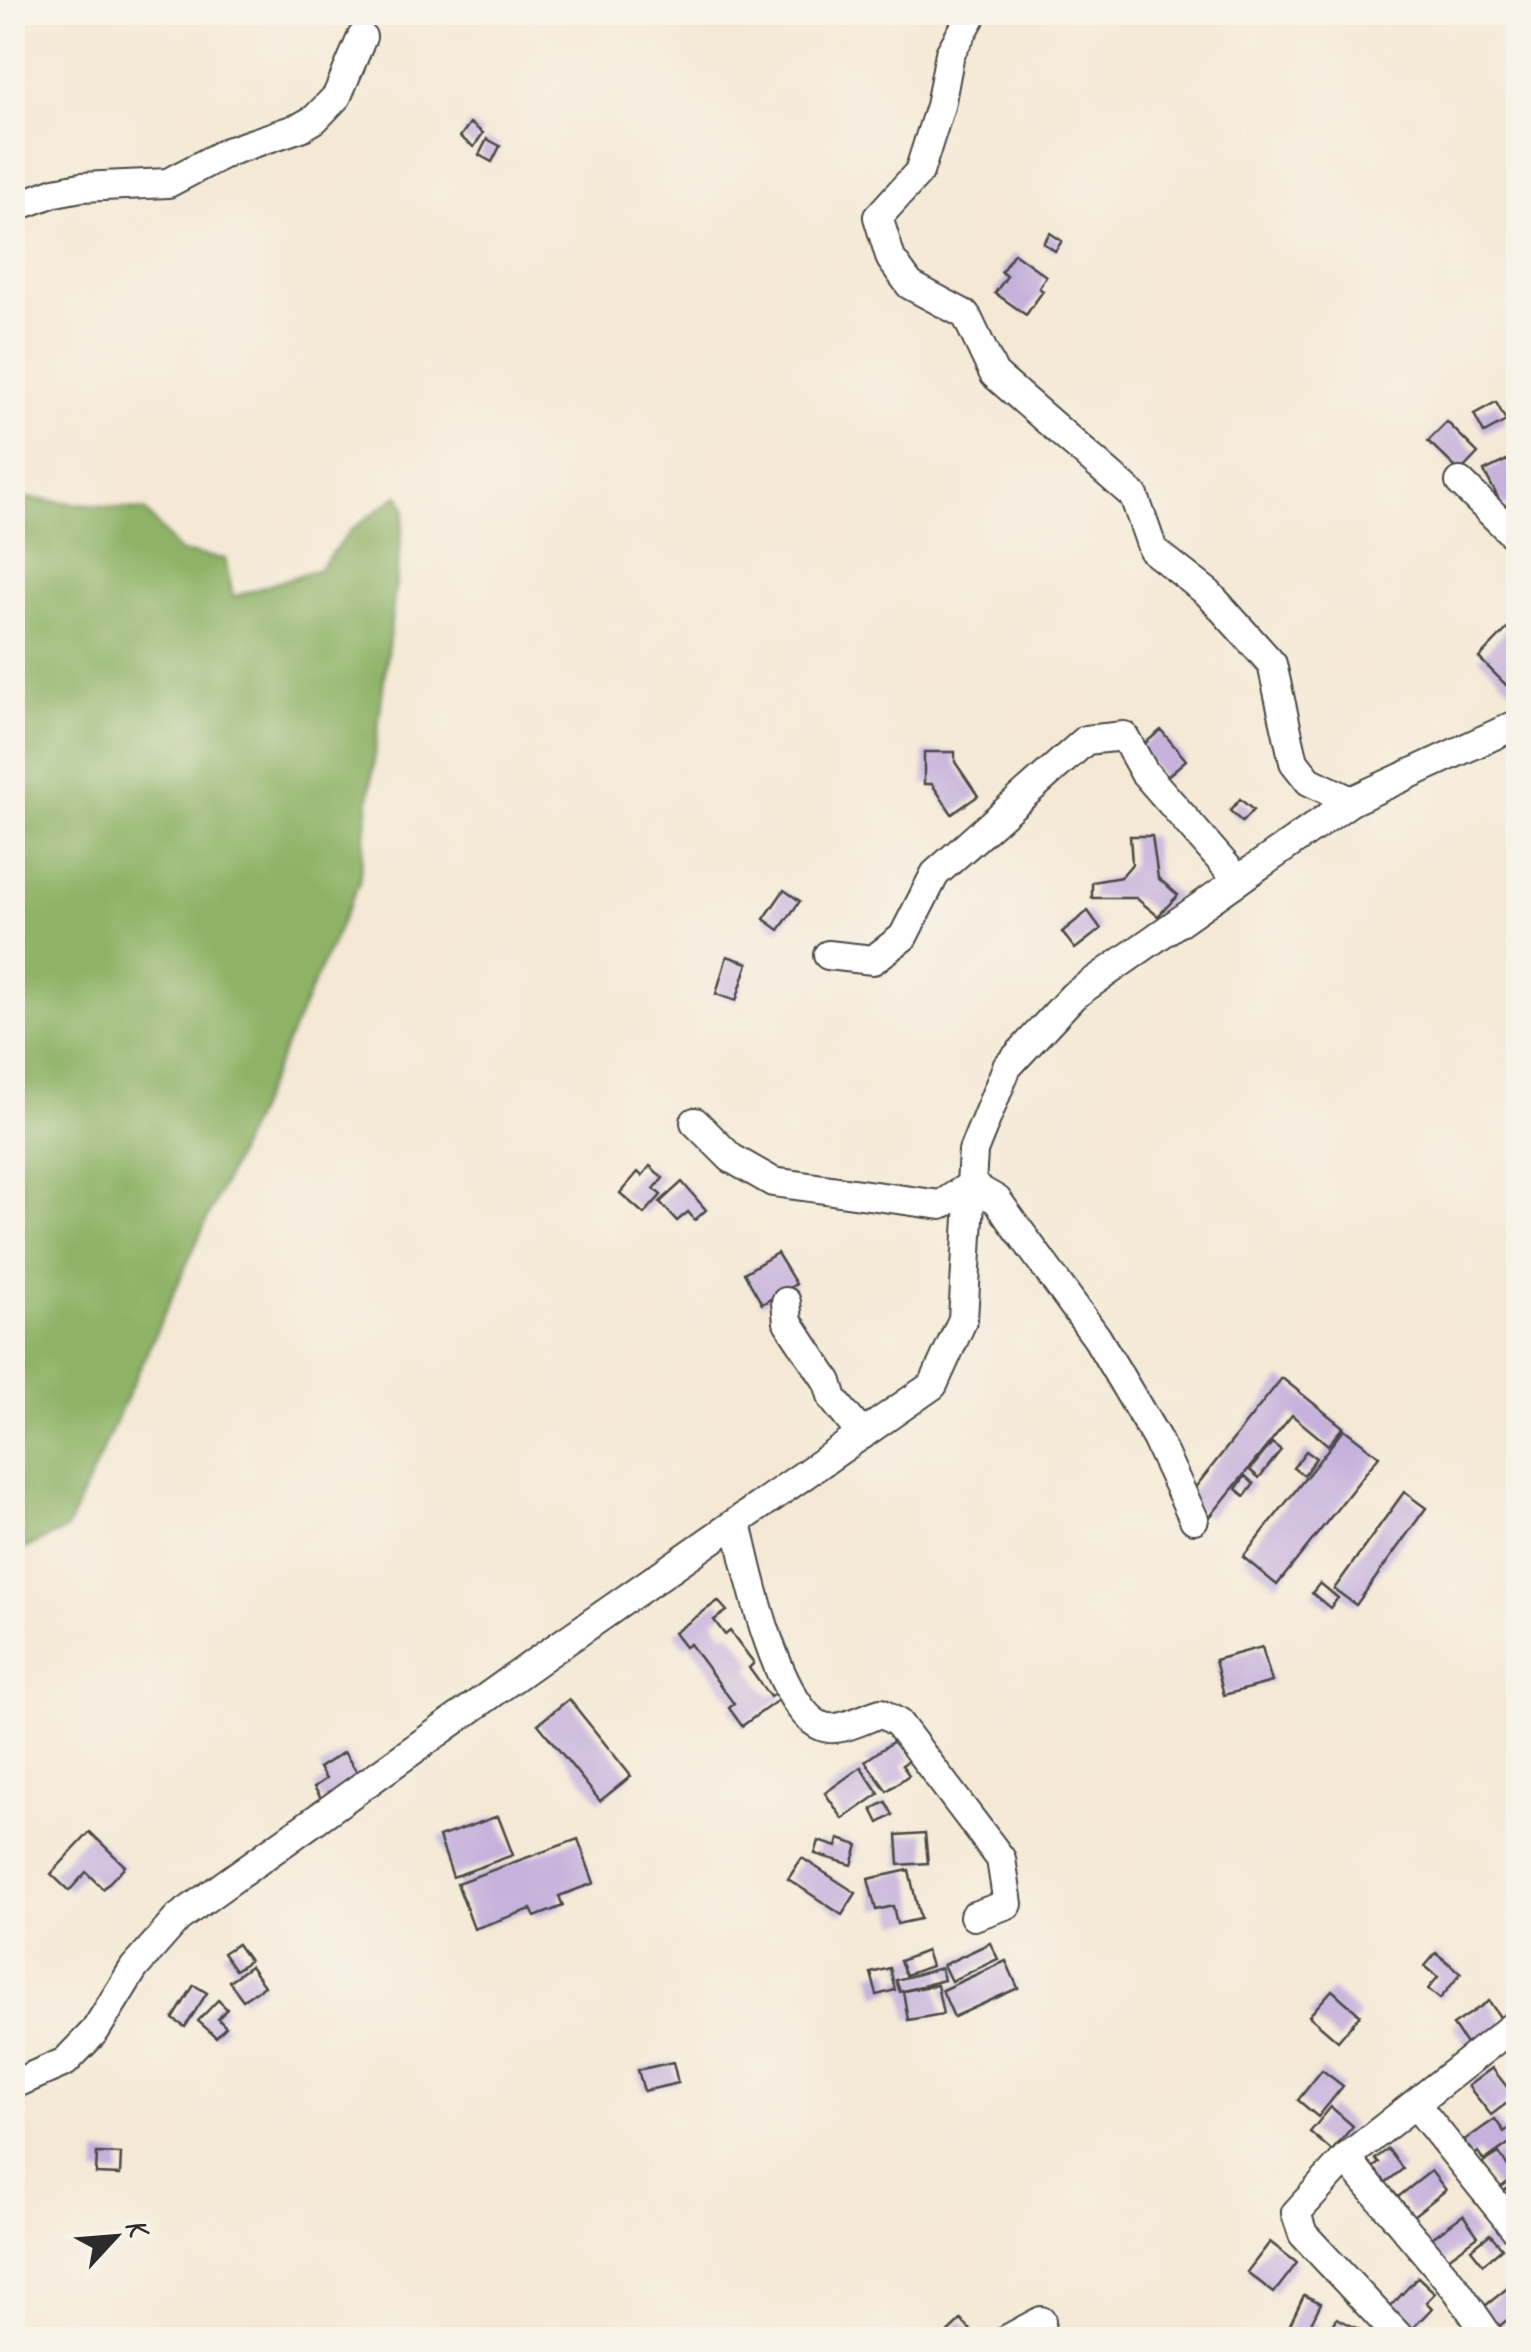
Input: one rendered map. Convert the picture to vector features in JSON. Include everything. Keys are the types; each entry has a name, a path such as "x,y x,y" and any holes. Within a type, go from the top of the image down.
{"street":[{"path":"974,12 950,53 940,106 919,172 878,217 891,259 910,285 966,314 994,374 1134,496 1153,550 1208,593 1272,664 1294,762 1309,781 1351,800"},
{"path":"12,208 80,187 168,183 227,152 301,127 337,96 362,37"},
{"path":"1460,482 1518,539"},
{"path":"12,2085 65,2062 95,2030 134,1968 178,1918 934,1385 962,1320 974,1151 1007,1066 1073,996 1351,800 1518,724"},
{"path":"828,955 873,960 902,937 935,874 1086,740 1124,736 1144,772 1238,880"},
{"path":"695,1122 731,1158 773,1182 941,1205 971,1185"},
{"path":"971,1185 997,1200 1097,1338 1156,1438 1194,1519"},
{"path":"786,1302 788,1322 828,1382 834,1399 862,1435"},
{"path":"736,1522 760,1621 808,1721 830,1729 881,1713 898,1723 1001,1859 1008,1904 974,1916"},
{"path":"1402,2340 1303,2234 1296,2213 1346,2158 1518,2022"},
{"path":"1416,2106 1518,2232"},
{"path":"1346,2158 1457,2290 1491,2340"},
{"path":"1006,2340 1042,2321"}],"green space":[{"path":"399,495 405,507 359,883 67,1529 13,1554 13,497 145,511 180,552 225,559 233,597 319,569 351,530"}],"building":[{"path":"470,123 483,133 474,147 460,137"},
{"path":"487,139 500,146 492,162 479,155"},
{"path":"1050,233 1062,241 1055,251 1043,243"},
{"path":"1014,253 1046,276 1039,288 1043,291 1026,315 995,293 1007,276 1001,272"},
{"path":"1496,402 1506,421 1484,433 1474,414"},
{"path":"1447,422 1478,453 1460,472 1428,441"},
{"path":"1507,460 1518,482 1518,499 1503,507 1484,471"},
{"path":"1507,629 1518,641 1518,697 1479,658"},
{"path":"1161,730 1186,760 1164,779 1138,749"},
{"path":"924,752 955,752 955,762 978,796 952,814 932,784 924,784"},
{"path":"1240,799 1253,810 1242,822 1230,811"},
{"path":"1130,836 1152,836 1158,878 1178,895 1158,916 1136,898 1092,898 1092,882 1121,877 1132,864"},
{"path":"784,890 800,901 779,930 764,919"},
{"path":"1088,911 1101,929 1075,949 1062,932"},
{"path":"727,956 748,963 736,1001 716,994"},
{"path":"650,1166 663,1178 654,1189 661,1195 644,1214 620,1193 638,1172 642,1176"},
{"path":"682,1182 706,1210 695,1220 688,1212 677,1221 660,1202"},
{"path":"777,1253 796,1284 762,1304 744,1273"},
{"path":"1282,1378 1343,1427 1328,1445 1292,1415 1209,1518 1186,1499"},
{"path":"1344,1429 1379,1456 1277,1585 1243,1557"},
{"path":"1272,1443 1281,1450 1259,1478 1250,1470"},
{"path":"1306,1451 1316,1458 1304,1475 1293,1468"},
{"path":"1245,1476 1254,1484 1245,1496 1236,1489"},
{"path":"1404,1492 1426,1508 1356,1605 1334,1589"},
{"path":"1320,1583 1338,1598 1330,1608 1312,1593"},
{"path":"718,1601 727,1611 714,1620 725,1635 730,1631 754,1663 749,1668 770,1697 777,1691 781,1698 742,1726 729,1708 734,1704 690,1644 685,1647 674,1633"},
{"path":"1262,1647 1272,1682 1224,1695 1215,1660"},
{"path":"569,1699 631,1776 600,1801 538,1724"},
{"path":"897,1739 911,1759 902,1765 909,1775 887,1791 865,1761"},
{"path":"344,1752 362,1780 325,1804 314,1787 326,1779 319,1768"},
{"path":"861,1767 879,1794 843,1819 825,1793"},
{"path":"886,1802 893,1815 879,1823 872,1809"},
{"path":"498,1816 513,1855 453,1877 439,1837"},
{"path":"90,1832 125,1866 103,1889 86,1872 69,1891 51,1874"},
{"path":"925,1833 928,1863 899,1865 897,1835"},
{"path":"578,1839 594,1883 559,1896 563,1906 535,1917 531,1909 474,1929 457,1883"},
{"path":"839,1839 858,1845 852,1865 815,1854 819,1841 837,1847"},
{"path":"802,1858 856,1893 842,1915 788,1879"},
{"path":"909,1870 920,1919 897,1924 893,1906 876,1910 868,1879"},
{"path":"990,1943 998,1959 951,1981 943,1965"},
{"path":"237,1944 249,1961 235,1970 223,1953"},
{"path":"926,1951 931,1966 906,1975 900,1961"},
{"path":"1436,1953 1461,1973 1440,1999 1428,1989 1438,1977 1425,1966"},
{"path":"1006,1961 1018,1988 954,2017 942,1990"},
{"path":"250,1966 264,1986 243,2000 229,1981"},
{"path":"890,1968 895,1990 877,1995 871,1973"},
{"path":"941,1968 944,1980 900,1992 896,1980"},
{"path":"194,1985 207,1993 185,2027 173,2019"},
{"path":"937,1985 943,2014 908,2020 903,1991"},
{"path":"1332,1990 1360,2015 1338,2041 1309,2016"},
{"path":"218,2000 227,2009 218,2019 226,2027 216,2037 198,2021"},
{"path":"1489,2001 1506,2026 1470,2050 1453,2025"},
{"path":"673,2062 678,2083 644,2091 638,2070"},
{"path":"1492,2068 1515,2097 1491,2115 1468,2086"},
{"path":"1322,2070 1343,2086 1318,2117 1298,2100"},
{"path":"1331,2107 1353,2126 1332,2151 1310,2132"},
{"path":"1495,2119 1504,2132 1513,2125 1518,2137 1484,2161 1478,2152 1469,2159 1458,2145"},
{"path":"1388,2149 1403,2169 1376,2190 1364,2174 1379,2163 1375,2159"},
{"path":"97,2153 121,2154 120,2175 96,2174"},
{"path":"1499,2153 1515,2177 1497,2190 1480,2165"},
{"path":"1431,2171 1446,2190 1413,2216 1398,2197"},
{"path":"1518,2182 1518,2209 1508,2215 1496,2196"},
{"path":"1463,2215 1478,2236 1440,2264 1425,2243"},
{"path":"1490,2234 1502,2248 1483,2264 1471,2249"},
{"path":"1270,2242 1297,2263 1274,2293 1247,2272"},
{"path":"1418,2277 1435,2293 1426,2302 1432,2308 1411,2330 1389,2308"},
{"path":"1510,2286 1518,2297 1518,2311 1496,2329 1480,2310"},
{"path":"1304,2295 1321,2303 1311,2323 1321,2327 1315,2340 1290,2340 1284,2337"},
{"path":"1337,2318 1366,2333 1363,2340 1326,2340"},
{"path":"961,2320 979,2340 940,2340"}]}
